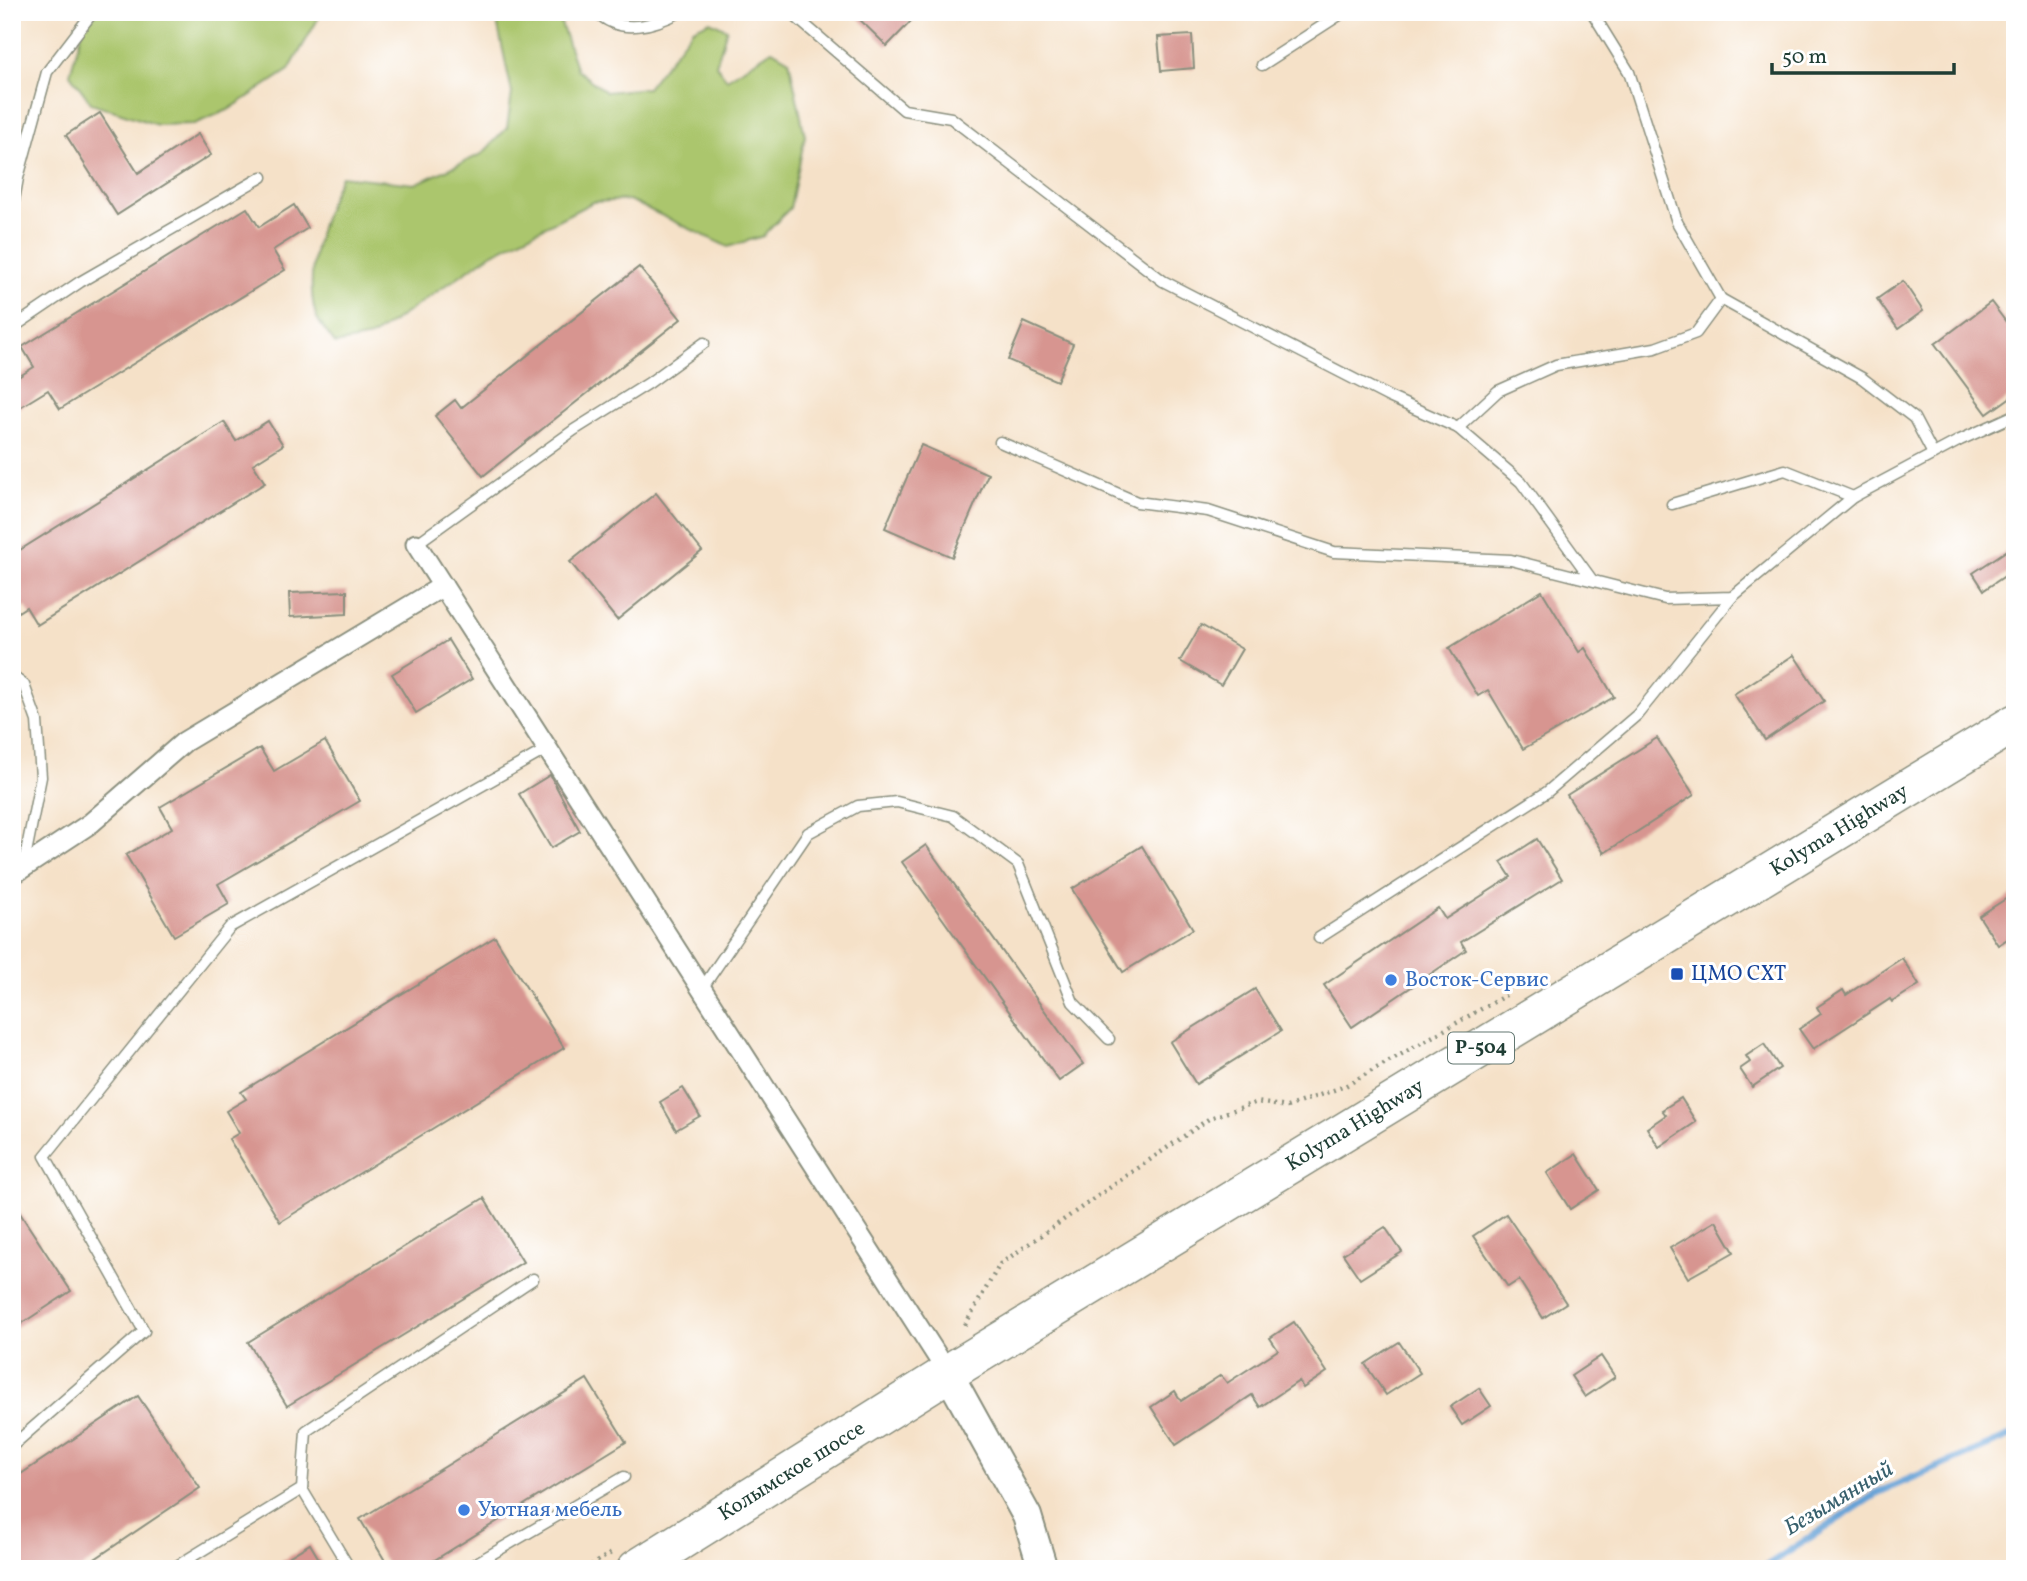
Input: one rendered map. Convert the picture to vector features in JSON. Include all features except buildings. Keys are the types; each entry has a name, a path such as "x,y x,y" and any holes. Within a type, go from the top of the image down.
{"highway":[{"name":"Kolyma Highway","path":"941,1362 2015,723"},
{"name":"Колымское шоссе","path":"628,1558 941,1362"}],"street":[{"path":"416,544 941,1362 1027,1516 1043,1569"},
{"path":"18,872 91,823 184,742 443,586"}],"lane":[{"path":"12,211 18,177 47,72 93,12"},
{"path":"597,12 602,18 632,27 660,22 680,12"},
{"path":"790,12 904,110 951,118 1163,281 1390,397 1458,428 1521,482 1592,580"},
{"path":"1262,65 1344,12"},
{"path":"1592,12 1629,72 1677,222 1721,299 1862,378 1914,418 1933,454"},
{"path":"12,328 80,282 262,177"},
{"path":"1458,428 1498,391 1556,365 1655,348 1696,332 1721,299"},
{"path":"416,544 574,430 649,383 705,343"},
{"path":"1320,938 1547,792 1637,715 1732,597 1853,497 1933,454 2015,415"},
{"path":"1000,442 1137,502 1209,511 1334,552 1511,560 1665,599 1732,597"},
{"path":"1672,504 1785,470 1853,497"},
{"path":"12,676 24,685 37,721 41,777 18,872"},
{"path":"12,1446 144,1331 45,1156 230,927 547,749"},
{"path":"701,990 807,834 858,806 897,802 953,816 1018,864 1073,1002 1109,1039"},
{"path":"351,1569 302,1489 306,1431 533,1279"},
{"path":"466,1569 624,1477"},
{"path":"172,1569 302,1489"}],"path":[{"path":"941,1362 968,1322 1000,1264 1210,1118 1257,1102 1287,1107 1345,1086 1511,992"},
{"path":"585,1569 628,1558"}],"green space":[{"path":"87,12 322,12 289,70 228,110 194,124 157,125 91,103 70,74"},
{"path":"495,12 557,12 577,70 606,92 647,88 693,29 710,21 727,29 716,65 727,79 772,50 789,60 805,136 790,208 763,236 728,247 629,200 593,202 493,253 371,337 335,344 316,316 312,278 322,224 341,176 415,184 482,154 507,128 512,93"}],"waterway":[{"name":"Безымянный","path":"1762,1569 1879,1492 2015,1434"}],"place":[{"name":"ЦМО СХТ","path":"1677,974"},
{"name":"Восток-Сервис","path":"1391,980"},
{"name":"Уютная мебель","path":"464,1510"}]}
